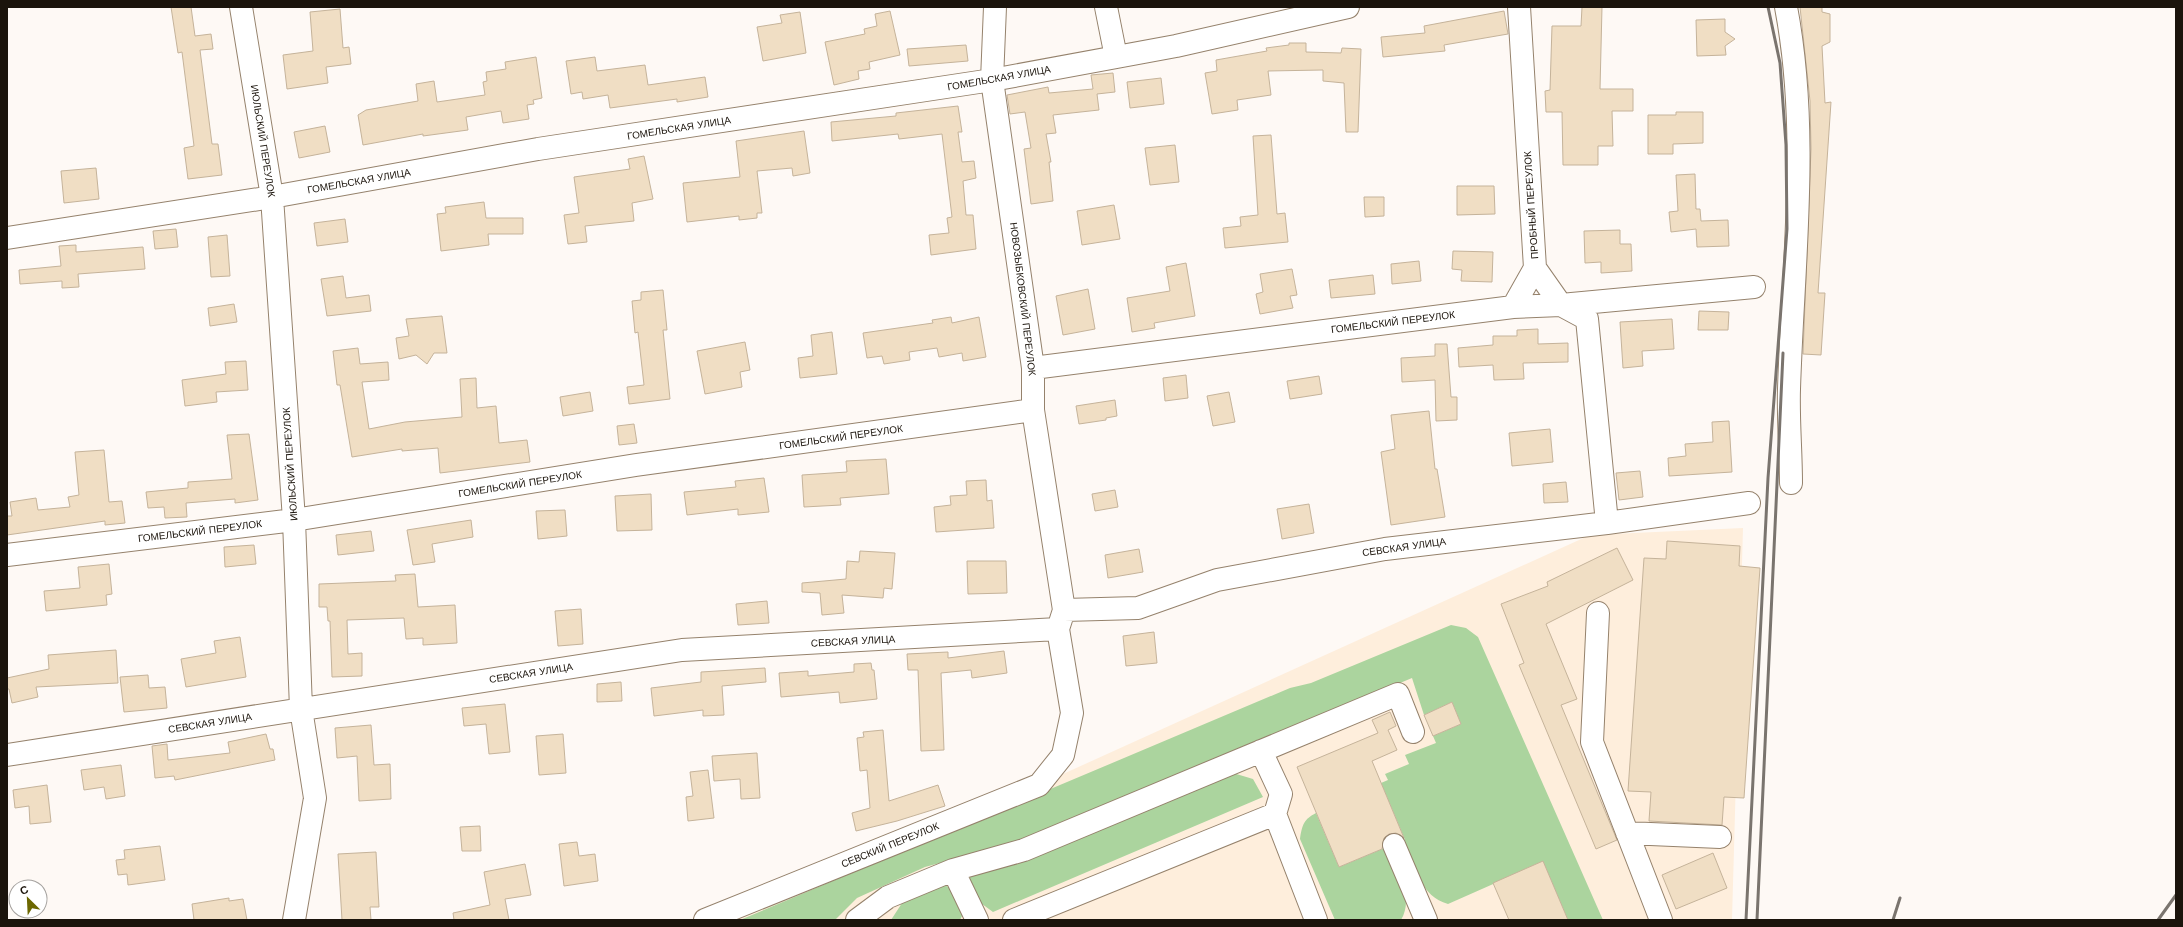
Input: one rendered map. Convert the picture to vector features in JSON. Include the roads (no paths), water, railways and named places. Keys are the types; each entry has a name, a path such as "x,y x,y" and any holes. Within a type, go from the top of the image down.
{"street":[{"name":"ИЮЛЬСКИЙ ПЕРЕУЛОК","path":"241,7 272,197 294,520 301,708 315,798 294,920"},
{"name":"НОВОЗЫБКОВСКИЙ ПЕРЕУЛОК","path":"995,7 992,80 1033,368 1033,410 1072,713 1062,755"},
{"path":"1106,7 1116,57"},
{"name":"ГОМЕЛЬСКАЯ УЛИЦА","path":"7,238 272,197 538,149 992,80 1176,46 1348,7"},
{"name":"ПРОБНЫЙ ПЕРЕУЛОК","path":"1519,7 1535,268 1561,305 1587,319 1607,523"},
{"path":"1786,7 1792,41 1799,133 1796,269 1789,391 1792,483"},
{"path":"1512,307 1535,268"},
{"name":"ГОМЕЛЬСКИЙ ПЕРЕУЛОК","path":"1033,368 1512,307 1561,305 1754,287"},
{"name":"ГОМЕЛЬСКИЙ ПЕРЕУЛОК","path":"7,555 294,520 636,466 1033,410"},
{"name":"СЕВСКАЯ УЛИЦА","path":"7,755 301,708 682,650 1061,620 1138,608 1217,580 1385,548 1607,523 1749,503"},
{"path":"1598,613 1592,742 1661,920"},
{"path":"857,920 888,897 953,870 1024,850 1398,694 1414,732"},
{"path":"1261,751 1281,794 1275,814 1316,920"},
{"name":"СЕВСКИЙ ПЕРЕУЛОК","path":"705,920 1039,785 1062,755"},
{"path":"1014,920 1275,814"},
{"path":"1627,832 1720,837"},
{"path":"1394,845 1426,920"},
{"path":"953,870 977,920"}],"railway":[{"path":"1746,920 1768,478 1787,229 1786,145 1780,63 1768,7"},
{"path":"1757,920 1783,353"},
{"path":"2158,920 2176,895"},
{"path":"1893,920 1900,898"}]}
